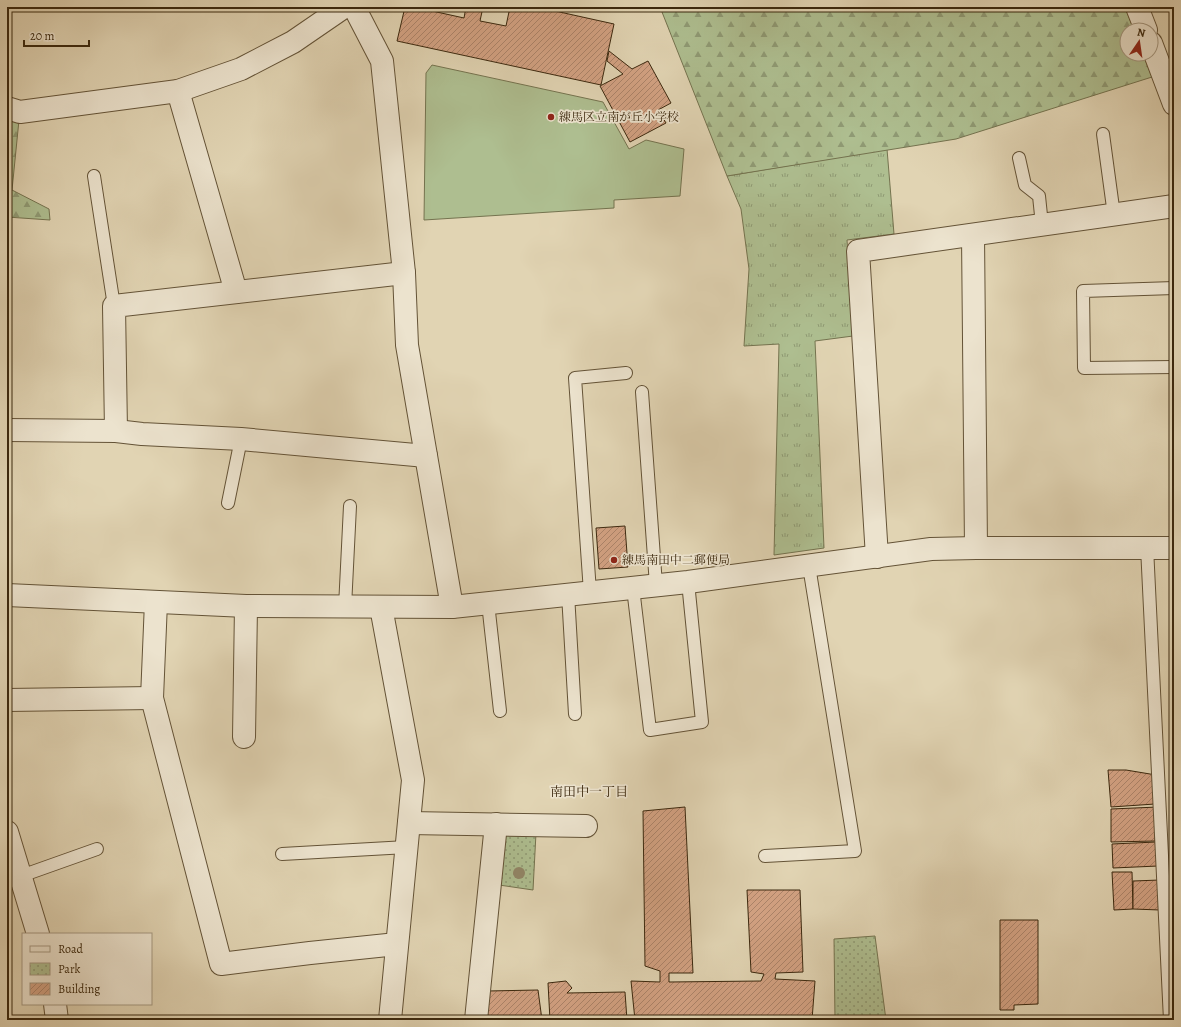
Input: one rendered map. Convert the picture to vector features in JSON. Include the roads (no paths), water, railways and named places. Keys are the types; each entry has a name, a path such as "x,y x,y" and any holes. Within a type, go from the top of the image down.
{"street":[{"path":"1137,7 1143,22"},
{"path":"7,108 20,112 178,91 241,69 293,42 344,8 382,61 404,273 407,345 452,607"},
{"path":"1159,62 1172,93"},
{"path":"178,91 236,292"},
{"path":"877,557 858,251 1174,206"},
{"path":"973,235 976,548"},
{"path":"116,431 114,306 404,273"},
{"path":"7,430 116,431 142,434 241,439 426,456"},
{"path":"7,595 246,606 452,607 688,582 930,549 1174,548"},
{"path":"156,602 152,698 221,964 397,944"},
{"path":"244,737 246,606"},
{"path":"381,607 413,780 390,1020"},
{"path":"7,700 152,698"},
{"path":"409,823 586,826"},
{"path":"476,1020 496,824"},
{"path":"7,832 17,884 38,933"},
{"path":"55,1005 57,1020"}],"lane":[{"path":"1103,134 1114,215"},
{"path":"1019,158 1024,185 1039,196 1042,226"},
{"path":"94,176 114,306"},
{"path":"1174,288 1083,291 1084,368 1174,367"},
{"path":"590,592 575,378 626,372"},
{"path":"642,392 656,585"},
{"path":"228,503 241,439"},
{"path":"345,607 350,506"},
{"path":"1147,547 1170,1020"},
{"path":"765,856 855,851 810,566"},
{"path":"633,588 650,730 702,722 688,582"},
{"path":"568,594 574,714"},
{"path":"488,603 500,711"},
{"path":"282,854 407,846"},
{"path":"17,884 97,849"}],"place":[{"name":"練馬区立南が丘小学校","path":"551,117"},
{"name":"練馬南田中二郵便局","path":"614,560"}],"district":[{"name":"南田中一丁目","path":"589,791"}]}
